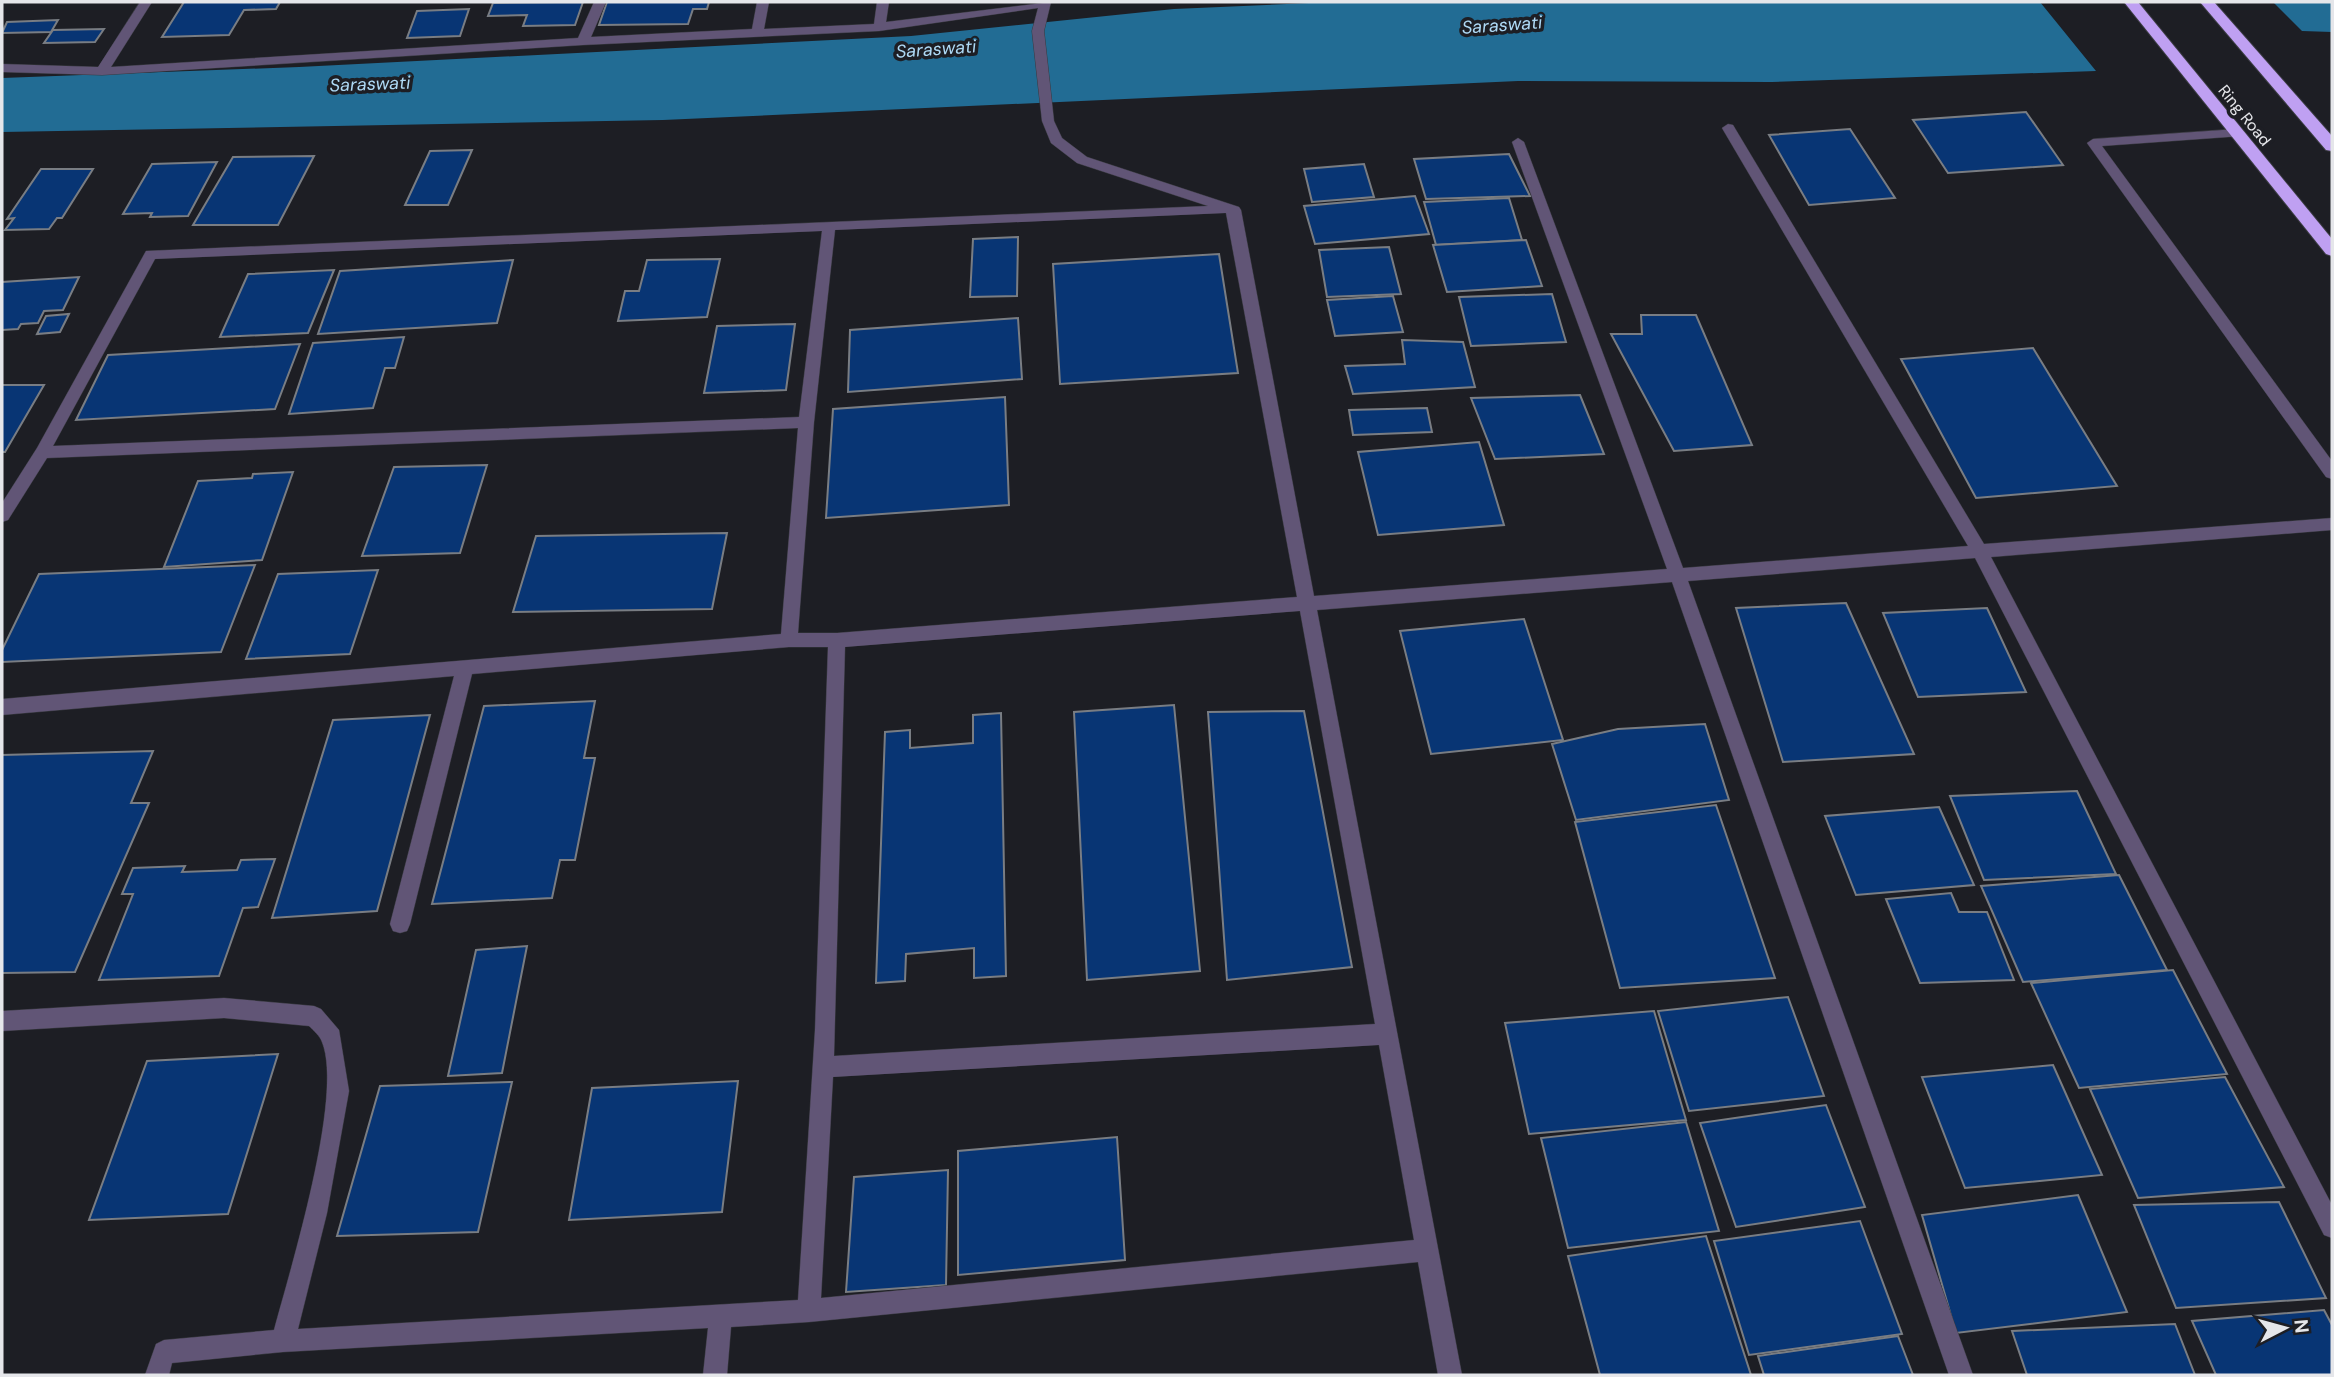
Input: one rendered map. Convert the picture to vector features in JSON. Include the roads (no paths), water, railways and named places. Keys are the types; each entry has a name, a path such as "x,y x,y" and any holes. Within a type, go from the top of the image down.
{"highway":[{"name":"Ring Road","path":"2132,2 2332,250"},
{"path":"2207,2 2332,146"}],"street":[{"path":"102,71 146,2"},
{"path":"583,41 600,2"},
{"path":"757,34 763,2"},
{"path":"880,27 883,2"},
{"path":"2,68 102,71 583,41 880,27 1044,3 1038,31 1048,121 1056,141 1082,160 1234,210"},
{"path":"1728,128 1979,550 2332,1227"},
{"path":"2237,132 2093,143 2332,472"},
{"path":"1518,142 1677,574 1961,1375"},
{"path":"2,516 42,452 151,254 1234,210"},
{"path":"1234,210 1450,1375"},
{"path":"789,640 806,422 829,226"},
{"path":"42,452 806,422"},
{"path":"2,707 464,670 789,640 837,640 2332,524"},
{"path":"809,1311 823,1068 837,640"},
{"path":"400,924 464,670"},
{"path":"2,1021 224,1008 314,1016 332,1037 339,1091 316,1213 283,1341"},
{"path":"823,1068 1386,1034"},
{"path":"158,1375 164,1352 283,1341 809,1311 1426,1250"},
{"path":"715,1375 721,1315"}],"water":[{"name":"Saraswati","path":"1331,2 2040,2 2096,71 1772,82 1518,81 663,120 2,132 2,78 299,67 911,36 1174,9"},
{"path":"2273,2 2332,2 2332,32 2302,31"}]}
